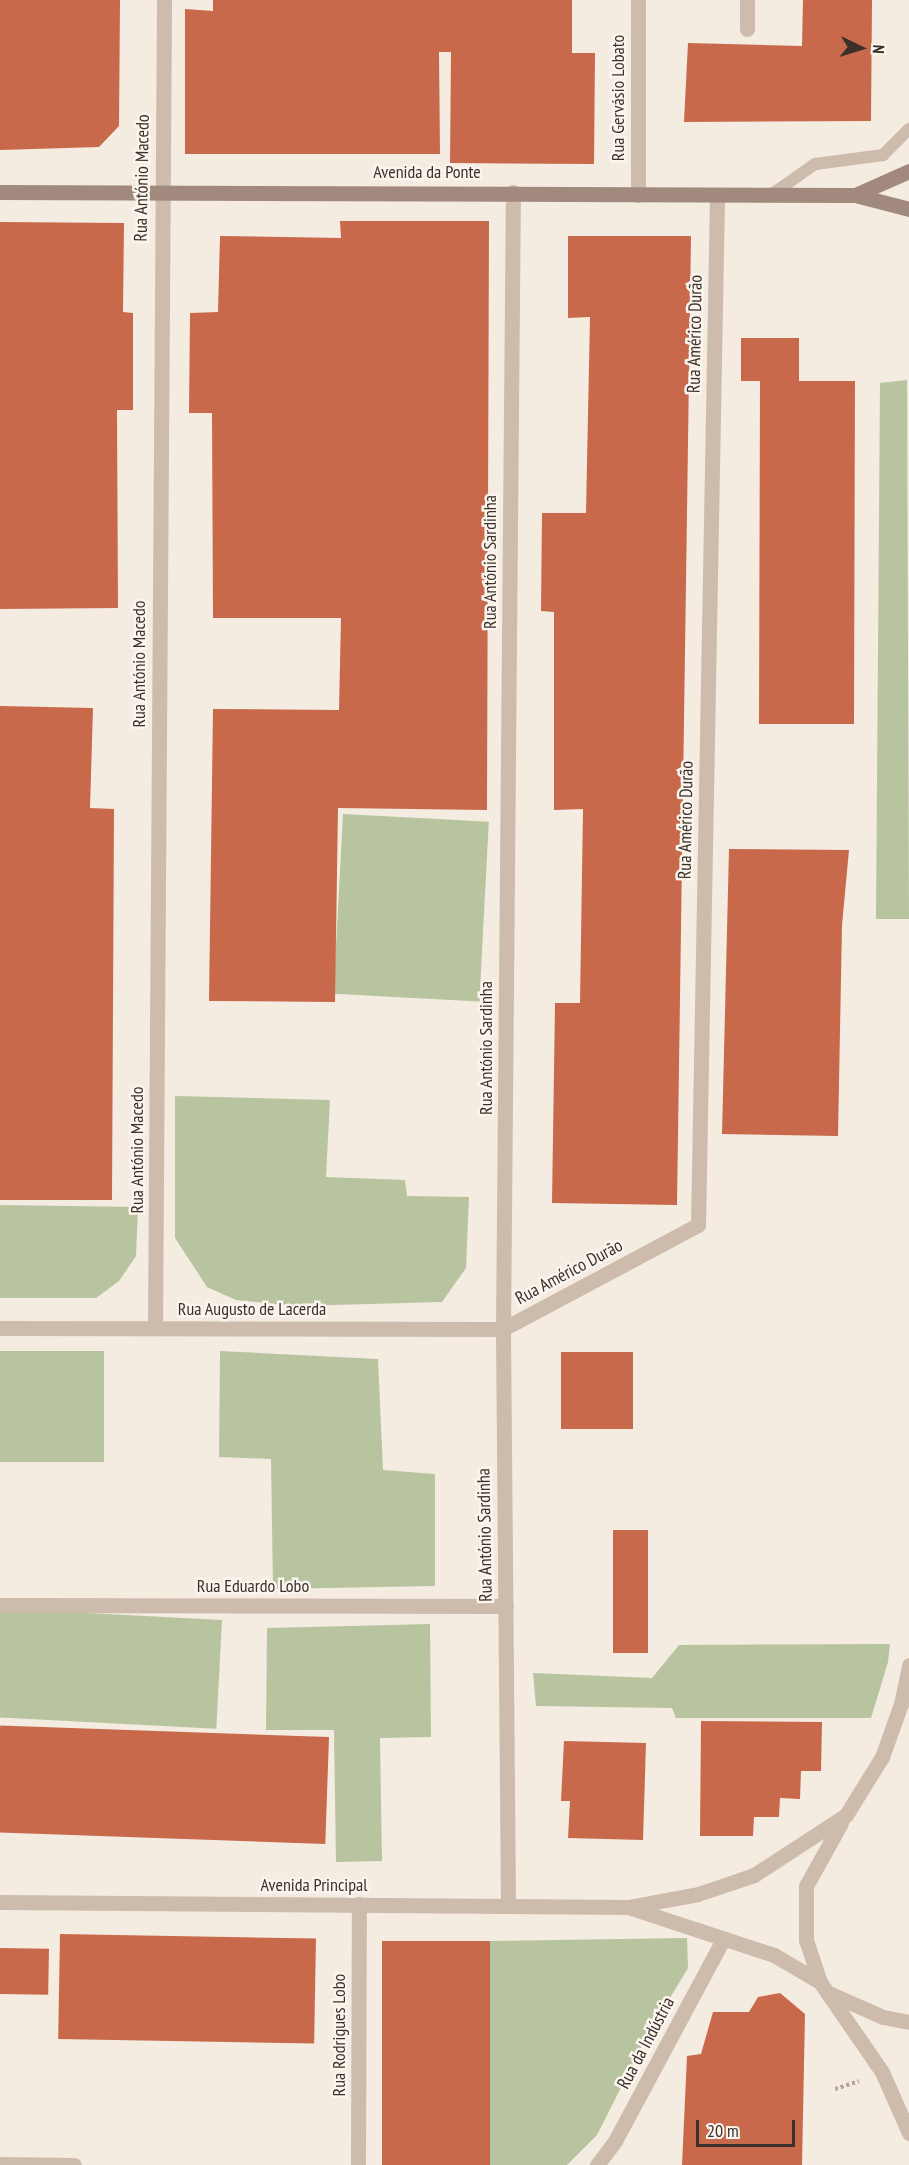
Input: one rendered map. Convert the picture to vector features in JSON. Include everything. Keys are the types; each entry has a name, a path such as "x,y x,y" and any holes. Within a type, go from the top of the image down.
{"street":[{"name":"Rua António Macedo","path":"155,1328 160,191 164,0"},
{"name":"Rua Gervásio Lobato","path":"638,0 638,195"},
{"path":"747,0 747,29"},
{"path":"855,195 909,171"},
{"name":"Avenida da Ponte","path":"0,192 855,195"},
{"name":"Rua António Sardinha","path":"508,1905 503,1329 513,192"},
{"name":"Rua Américo Durão","path":"503,1329 698,1225 717,195"},
{"path":"855,195 909,209"},
{"name":"Rua Augusto de Lacerda","path":"0,1328 503,1329"},
{"name":"Rua Eduardo Lobo","path":"0,1605 506,1606"},
{"name":"Avenida Principal","path":"820,1982 806,1940 806,1886 882,1757 901,1704 909,1665"},
{"name":"Avenida Principal","path":"0,1902 628,1907 698,1894 754,1875 846,1815"},
{"name":"Rua Rodrigues Lobo","path":"358,2165 359,1904"},
{"name":"Avenida Principal","path":"628,1907 774,1955 820,1982 831,1994 882,2072 909,2133"},
{"name":"Rua da Indústria","path":"597,2165 615,2141 724,1938"},
{"name":"Avenida Principal","path":"831,1994 883,2018 909,2022"},
{"path":"0,2164 74,2165"}],"lane":[{"path":"771,195 815,164 883,155 909,129"}],"green space":[{"path":"907,380 909,919 876,919 880,383"},
{"path":"343,814 489,822 479,1001 334,994"},
{"path":"175,1096 330,1100 326,1177 405,1180 407,1196 469,1197 466,1268 442,1302 297,1306 236,1300 207,1287 175,1238"},
{"path":"0,1205 138,1207 136,1256 119,1281 96,1298 0,1298"},
{"path":"0,1351 104,1351 104,1462 0,1462"},
{"path":"220,1351 378,1359 383,1470 435,1474 435,1586 273,1589 271,1459 219,1457"},
{"path":"0,1608 222,1620 216,1729 0,1718"},
{"path":"430,1624 431,1737 380,1738 382,1861 336,1862 334,1730 266,1730 267,1628"},
{"path":"890,1644 888,1662 871,1718 676,1718 672,1708 536,1706 533,1673 652,1678 679,1645"},
{"path":"687,1938 688,1968 646,2038 597,2135 567,2165 490,2165 490,1941"}],"building":[{"path":"0,0 120,0 119,126 99,147 0,150"},
{"path":"213,0 572,0 572,53 595,53 594,164 450,163 451,52 439,52 440,154 185,154 185,9 213,11"},
{"path":"803,0 872,0 871,121 684,122 688,43 802,46"},
{"path":"340,221 489,221 487,810 338,808 335,1002 209,1001 213,709 339,710 341,618 213,618 212,413 189,413 190,313 218,312 220,236 341,238"},
{"path":"0,222 124,223 123,312 133,313 133,410 117,410 118,608 0,609"},
{"path":"568,236 691,236 677,1205 552,1203 555,1003 580,1003 583,809 554,810 554,612 541,611 542,513 586,513 590,317 568,318"},
{"path":"741,338 799,338 799,381 855,381 854,724 759,724 760,381 741,381"},
{"path":"0,706 93,708 90,808 114,809 112,1200 0,1200"},
{"path":"729,849 849,850 842,925 838,1136 722,1134"},
{"path":"561,1352 633,1352 633,1429 561,1429"},
{"path":"613,1530 648,1530 648,1653 613,1653"},
{"path":"701,1721 822,1722 821,1771 801,1771 800,1799 780,1798 779,1817 754,1817 753,1836 700,1836"},
{"path":"0,1726 329,1737 325,1844 0,1833"},
{"path":"564,1741 646,1743 643,1840 568,1838 570,1801 561,1801"},
{"path":"60,1934 316,1938 314,2043 58,2039"},
{"path":"382,1941 490,1941 490,2165 382,2165"},
{"path":"0,1948 49,1949 48,1995 0,1994"},
{"path":"780,1993 805,2014 802,2165 682,2165 687,2056 701,2054 713,2012 749,2012 758,1997"}]}
